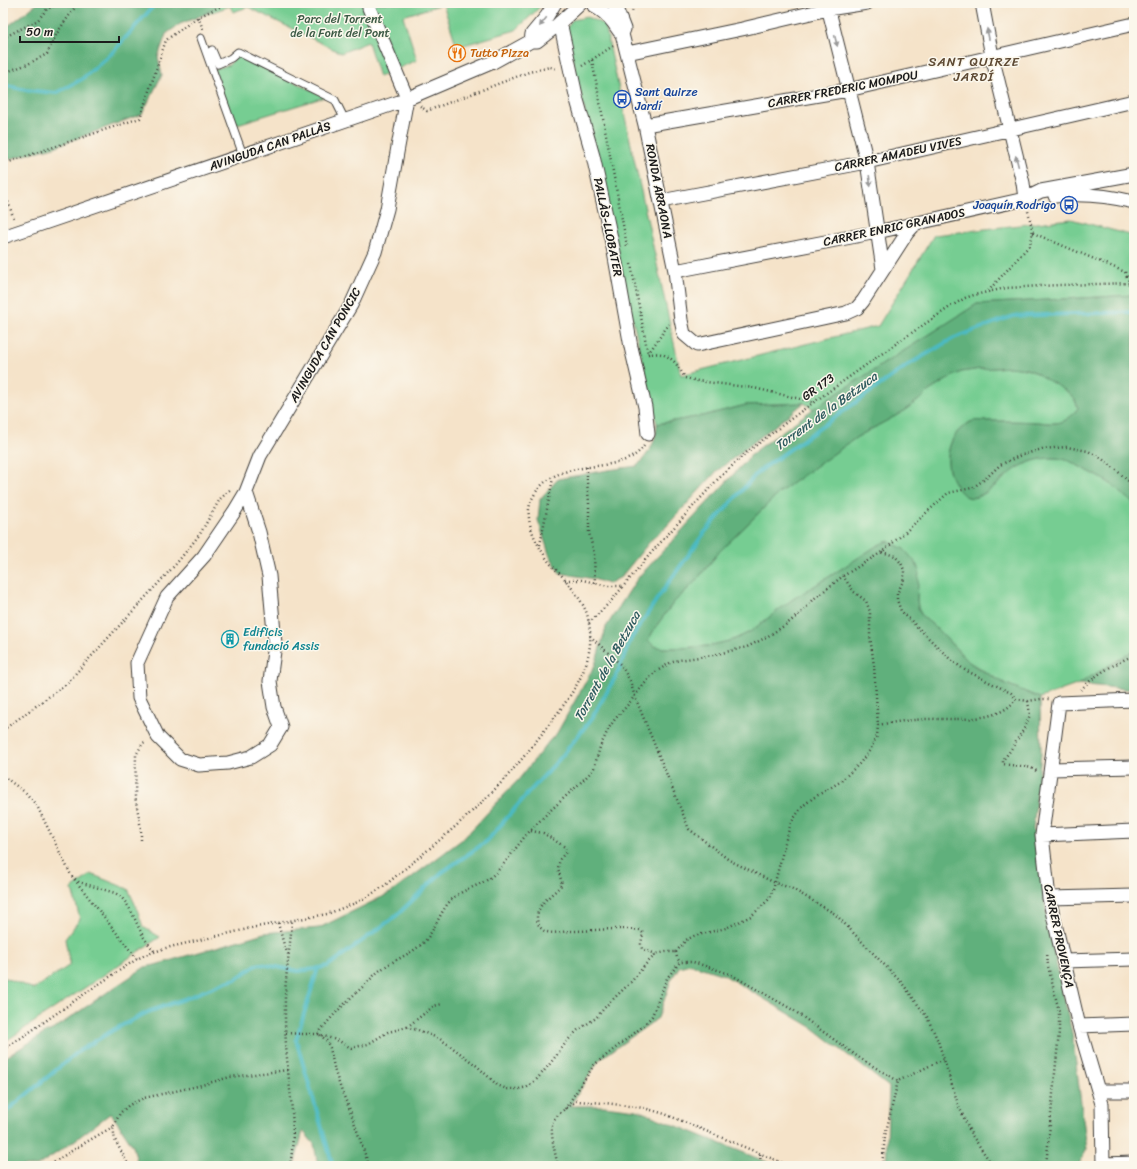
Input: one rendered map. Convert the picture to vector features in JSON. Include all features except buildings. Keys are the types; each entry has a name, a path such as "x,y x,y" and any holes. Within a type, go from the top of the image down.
{"street":[{"path":"369,3 408,98"},
{"name":"AVINGUDA CAN PALLÀS","path":"530,41 532,34 547,16 555,3"},
{"name":"AVINGUDA CAN PALLÀS","path":"3,237 408,98 493,62 530,41 537,41 560,22 579,3"},
{"name":"RONDA ARRAONA","path":"579,3 587,6 598,4 615,24 617,30 623,37"},
{"name":"RONDA ARRAONA","path":"614,3 624,28 623,37 645,125 675,271 684,334 696,345 846,313 857,308 883,270"},
{"path":"627,53 750,27 827,6 867,3"},
{"path":"982,3 992,56 1023,183 1025,199 1062,195 1099,196 1134,202"},
{"path":"827,6 867,162 883,270"},
{"name":"PALLÀS-LLOBATER","path":"560,22 571,73 593,156 614,252 630,340 645,407 648,434"},
{"name":"CARRER FREDERIC MOMPOU","path":"645,125 848,90 1134,24"},
{"name":"AVINGUDA CAN PONCIC","path":"246,492 259,532 269,576 275,644 270,681 274,707 281,727 270,745 251,757 228,763 199,765 180,759 158,737 139,698 137,663 167,597 204,556 234,512 246,492 260,456 351,305 375,252 387,209 408,98"},
{"name":"CARRER AMADEU VIVES","path":"661,201 867,162 1134,101"},
{"name":"CARRER ENRIC GRANADOS","path":"675,271 877,232 1025,199 1041,191 1134,174"},
{"path":"883,270 907,233 916,223"},
{"path":"1056,701 1134,700"},
{"name":"CARRER PROVENÇA","path":"1056,701 1051,769 1042,835 1049,898 1079,1026 1102,1104 1103,1165"},
{"path":"1051,769 1134,767"},
{"path":"1042,835 1134,831"},
{"path":"1049,898 1134,896"},
{"path":"1064,961 1134,960"},
{"path":"1079,1026 1134,1024"},
{"path":"1098,1091 1134,1091"},
{"path":"1103,1165 1134,1163"}],"lane":[{"path":"201,38 243,155"},
{"path":"212,50 218,64 231,58 238,52 335,100 345,120"}],"path":[{"path":"3,38 38,20 47,9 61,3"},
{"path":"3,74 9,70 28,64 47,54 57,34 78,3"},
{"path":"3,164 140,118 166,40 198,16 228,3"},
{"path":"198,16 204,30"},
{"path":"408,98 427,110 529,72 550,67 571,73 592,60 623,37"},
{"path":"592,60 629,253"},
{"path":"3,191 8,201 18,232"},
{"path":"987,292 1030,245 1033,233 1025,199"},
{"path":"1033,233 1125,272 1130,284"},
{"path":"630,261 648,354"},
{"path":"1130,284 1134,268"},
{"name":"GR 173","path":"588,624 612,600 656,548 723,474 747,452 814,402 950,307 974,295 1006,288 1134,284"},
{"path":"648,354 680,309"},
{"path":"648,354 660,354 674,361 685,378 754,388 814,402"},
{"path":"3,1049 93,988 137,960 154,952 256,926 327,914 352,905 384,886 466,818 483,802 530,751 564,705 583,673 588,660 590,636 585,610 565,580 550,563 540,546 531,526 529,516 529,507 533,497 538,489 546,482 562,472 618,462 634,456 644,447 648,434"},
{"path":"318,1034 325,1024 380,971 423,943 445,907 456,895 492,877 530,831 590,773 594,768 600,747 609,728 654,673 678,660 713,655 747,647 765,638 787,624 843,576 882,552 948,494 972,488 985,479 1000,465 1019,456 1042,449 1067,447 1088,451 1110,465 1134,486"},
{"path":"587,467 589,533 594,553 594,583"},
{"path":"3,730 69,682 176,564 200,534 220,498 227,494 240,481 252,477"},
{"path":"540,546 553,477"},
{"path":"882,552 895,556 901,563 904,570 904,578 897,600 902,611 951,660 965,670 1011,693 1016,699 1028,701 1041,698 1056,701"},
{"path":"680,962 677,958 676,952 686,940 694,936 726,928 751,916 768,900 775,883 791,823 804,805 840,782 860,763 870,750 876,736 878,725 874,666 870,636 870,612 866,601 854,592 843,576"},
{"path":"565,580 583,580 608,586 624,586"},
{"path":"590,636 621,665 630,681 635,697 689,830 729,860 775,883 791,888 834,914 902,983 927,1017 938,1041 958,1104 971,1134 993,1166"},
{"path":"1080,692 1086,684 1099,675 1134,655"},
{"path":"878,725 926,719 978,718 1004,711 1012,705 1016,699"},
{"path":"141,840 142,829 135,796 136,755 143,743 158,737"},
{"path":"3,776 26,793 38,806 71,875 137,960"},
{"path":"530,831 543,833 564,847 566,852 560,859 558,868 562,884 542,903 537,913 537,922 541,929 548,932 582,932 630,929 640,930 644,933 641,944 642,949 656,954 676,952"},
{"path":"73,878 79,882 120,895 128,906 144,938 154,952"},
{"path":"290,1166 293,1121 288,1070 285,999 292,921"},
{"path":"278,923 284,945 289,955"},
{"path":"407,1027 440,1039 477,1066 497,1085 507,1089 527,1087 537,1079 568,1040 578,1030 596,1018 656,954"},
{"path":"680,962 693,962 730,974 793,1010 861,1059 898,1082"},
{"path":"565,1110 594,1065 642,1027 652,1016 667,978 680,962"},
{"path":"286,1033 318,1034 339,1041 350,1048 368,1044 388,1032 407,1027 434,1006 442,1004"},
{"path":"318,1034 326,1040 330,1048 335,1072 369,1166"},
{"path":"1046,1166 1057,1046"},
{"path":"898,1082 944,1059"},
{"path":"128,1166 115,1140 113,1127 120,1113 134,1102 144,1098 230,1077 288,1070"},
{"path":"882,1166 886,1136 898,1082"},
{"path":"558,1166 552,1126 553,1121 556,1116 576,1101 644,1108 665,1114 790,1166"},
{"path":"47,1166 75,1150 91,1138 113,1127"},
{"path":"760,1154 761,1166"}],"green space":[{"path":"38,3 220,3 203,15 180,24 166,34 158,57 162,75 142,114 57,146 3,161 3,30"},
{"name":"Parc del Torrent de la Font del Pont","path":"220,3 543,3 516,30 457,47 443,4 403,16 417,60 379,77 368,42 341,53 248,7 233,12 230,6 203,15"},
{"path":"587,17 605,25 681,375 878,326 934,235 1071,219 1134,236 1134,295 977,304 813,409 804,403 746,405 702,416 657,424 566,30 572,20"},
{"path":"238,54 325,97 231,126 214,69 229,65"},
{"path":"1134,295 1134,504 1111,484 1070,461 1058,458 1036,460 1021,466 990,490 978,496 968,497 960,492 951,477 948,452 954,437 959,430 966,425 972,421 1056,423 1068,418 1078,408 1075,399 1068,392 1027,369 1009,367 961,372 929,391 922,398 899,414 857,437 780,492 719,552 695,582 674,602 648,640 654,646 662,648 681,648 708,646 733,640 750,632 793,599 878,545 888,541 904,549 916,563 919,571 917,599 918,608 922,616 976,667 1004,683 1040,698 1041,754 1033,830 1051,940 1072,1033 1087,1149 1078,1166 886,1166 889,1087 813,1028 724,975 690,964 679,967 671,980 658,1018 599,1060 570,1106 604,1106 637,1110 777,1166 318,1166 314,1144 303,1131 294,1166 138,1166 133,1146 111,1113 70,1144 37,1166 3,1166 3,1059 54,1029 145,967 264,933 319,928 392,892 464,838 519,779 557,733 595,665 606,627 637,579 754,452 813,409 977,304"},
{"path":"1009,367 1030,370 1052,381 1071,395 1078,408 1068,418 1056,423 1022,421 970,422 959,430 954,437 948,452 951,477 962,493 973,498 984,494 1021,466 1036,460 1058,458 1072,462 1114,486 1134,504 1134,650 1079,684 1040,698 1004,683 969,662 935,627 922,616 918,608 917,589 878,545 793,599 750,632 733,640 708,646 662,648 654,646 648,640 674,602 695,582 719,552 780,492 857,437 899,414 922,398 929,391 953,376 961,372"},
{"path":"804,403 717,471 664,529 652,539 621,577 608,584 594,579 560,573 549,554 538,520 540,499 558,479 637,466 651,447 655,437 657,424 702,416 746,405"},
{"path":"1134,650 1134,690 1079,684"},
{"path":"91,874 128,889 143,927 160,937 3,1043 3,977 34,989 70,965 65,939 80,919 72,889"}],"waterway":[{"path":"3,85 26,90 56,93 82,79 112,53 156,3"},
{"name":"Torrent de la Betzuca","path":"3,1114 79,1051 115,1029 148,1012 236,979 256,965 261,964 298,971 328,966 396,916 441,873 487,841 562,756 592,718 616,676 631,639 659,596 705,532 758,472 908,365 954,338 1013,316 1134,312"},
{"path":"318,968 296,1040 333,1166"}],"place":[{"name":"Tutto Pizza","path":"457,53"},
{"name":"Sant Quirze Jardí","path":"622,99"},
{"name":"Joaquín Rodrigo","path":"1069,205"},
{"name":"Edificis fundació Assis","path":"230,639"}],"district":[{"name":"SANT QUIRZE JARDÍ","path":"974,68"}]}
